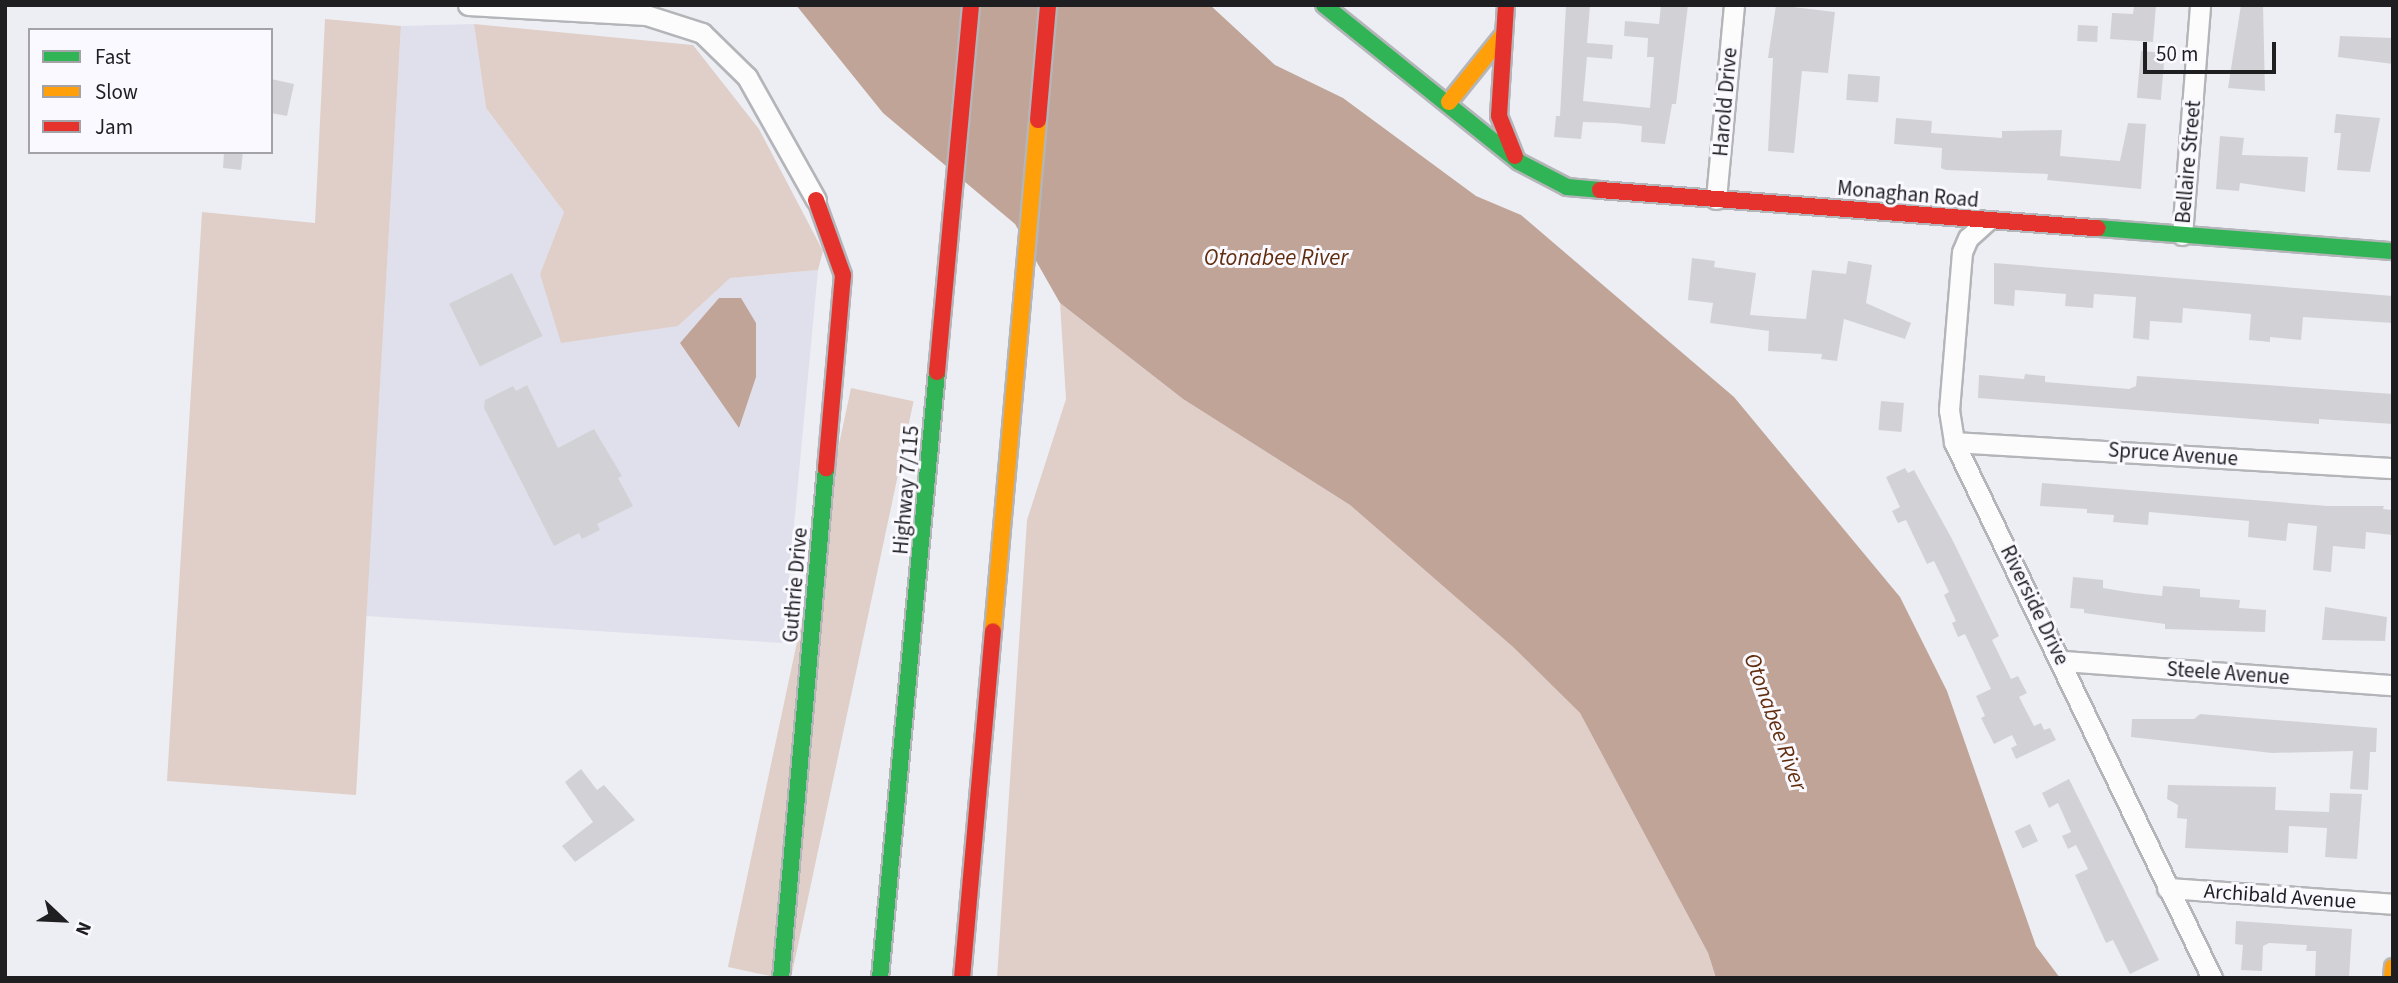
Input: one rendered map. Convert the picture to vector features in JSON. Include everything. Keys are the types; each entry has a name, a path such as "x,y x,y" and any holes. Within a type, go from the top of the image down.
{"main road":[{"name":"Highway 7/115","path":"880,978 971,5"},
{"path":"962,978 1003,473 1048,5"},
{"name":"Monaghan Road","path":"1324,5 1449,102 1519,162 1567,187 2393,251"},
{"path":"1506,5 1499,116 1507,143 1519,162"},
{"path":"1449,102 1503,35"},
{"name":"Guthrie Drive","path":"781,978 843,275 816,200"},
{"path":"2392,978 2393,967"}],"street":[{"path":"468,5 646,15 702,33 747,77 816,200"},
{"name":"Harold Drive","path":"1716,199 1734,5"},
{"name":"Bellaire Street","path":"2182,235 2200,5"},
{"name":"Riverside Drive","path":"1987,221 1968,238 1962,253 1949,410 1954,442 2063,661 2212,978"},
{"name":"Spruce Avenue","path":"1954,442 2393,468"},
{"name":"Steele Avenue","path":"2063,661 2393,685"},
{"name":"Archibald Avenue","path":"2168,888 2393,904"}],"shaded area":[{"path":"325,19 401,26 356,795 167,781 202,212 315,223"},
{"path":"474,24 486,108 564,212 540,274 678,326 729,278 818,270 783,643 366,616 401,26"},
{"path":"474,24 693,45 759,129 823,251 818,270 730,278 678,326 561,343 540,274 564,212 486,108"},
{"path":"1060,303 1183,399 1350,505 1513,647 1580,713 1708,953 1716,978 997,978 1027,520 1066,399"},
{"path":"851,388 914,401 791,978 728,967"}],"water":[{"name":"Otonabee River","path":"796,5 1210,5 1275,65 1343,98 1476,196 1521,215 1734,397 1900,597 1947,691 2036,946 2060,978 1716,978 1708,953 1580,713 1513,647 1350,505 1183,399 1060,303 1015,224 883,113"},
{"path":"719,298 741,298 756,323 756,377 739,428 680,343"}],"building":[{"path":"1566,5 1590,5 1587,43 1613,45 1612,59 1587,57 1583,101 1650,108 1654,57 1647,57 1648,38 1624,36 1625,21 1659,24 1661,5 1688,5 1676,104 1672,104 1665,144 1641,142 1642,126 1615,123 1583,122 1581,139 1554,137 1556,116 1560,116"},
{"path":"1776,5 1835,12 1828,73 1802,71 1794,153 1768,151 1773,58 1768,58"},
{"path":"2134,5 2156,5 2153,42 2110,39 2112,13 2133,14"},
{"path":"2241,5 2263,5 2265,91 2228,88"},
{"path":"2078,25 2098,26 2097,42 2077,41"},
{"path":"2340,36 2393,38 2393,64 2338,57"},
{"path":"2141,51 2165,53 2161,100 2137,98"},
{"path":"1848,74 1880,76 1878,102 1846,100"},
{"path":"273,79 294,84 287,116 273,113"},
{"path":"2336,114 2380,118 2370,172 2337,170 2341,133 2334,133"},
{"path":"1896,118 1932,121 1931,133 2002,138 2002,131 2062,130 2060,156 2120,161 2128,123 2146,124 2141,189 2047,180 2048,174 1946,170 1941,168 1942,148 1894,144"},
{"path":"2220,136 2244,138 2242,155 2308,157 2305,192 2240,183 2239,191 2216,189"},
{"path":"224,154 243,154 241,170 223,168"},
{"path":"1692,258 1715,261 1714,267 1756,273 1750,315 1806,319 1812,270 1846,274 1848,261 1872,265 1866,303 1911,323 1905,339 1844,319 1837,361 1821,359 1822,354 1768,351 1769,331 1710,323 1713,303 1688,300"},
{"path":"1994,263 2393,296 2393,323 2303,317 2301,340 2270,337 2270,342 2249,340 2251,314 2183,308 2182,323 2150,321 2149,340 2133,338 2136,297 2094,294 2093,308 2065,306 2066,294 2015,290 2014,306 1994,304"},
{"path":"512,273 543,336 480,367 449,304"},
{"path":"2025,374 2045,376 2045,382 2129,389 2136,386 2137,376 2393,394 2393,424 2319,419 2319,424 1978,398 1979,375 2024,379"},
{"path":"527,385 558,448 594,429 622,476 618,478 633,506 597,524 600,530 582,539 579,533 554,546 484,408 485,400 513,386 516,391"},
{"path":"1881,401 1904,403 1901,432 1878,430"},
{"path":"1905,468 1908,473 1914,470 1952,539 1999,636 1992,640 2011,679 2018,676 2027,693 2019,697 2034,726 2041,723 2044,730 2050,728 2056,740 2016,759 2011,748 2017,745 2012,735 1994,744 1981,718 1985,716 1976,696 1991,689 1965,634 1958,637 1952,623 1956,621 1944,595 1949,592 1934,561 1927,564 1906,520 1898,523 1892,511 1900,507 1886,477"},
{"path":"2042,483 2327,506 2384,506 2383,509 2393,510 2393,535 2366,532 2365,549 2333,546 2331,572 2313,570 2317,526 2288,523 2286,541 2248,537 2249,521 2149,512 2148,525 2113,522 2114,515 2087,513 2087,509 2040,506"},
{"path":"2073,577 2103,580 2103,588 2134,593 2162,596 2163,586 2200,589 2200,597 2240,600 2239,608 2266,610 2265,632 2165,629 2165,624 2084,613 2084,609 2070,608"},
{"path":"2325,607 2387,617 2385,641 2322,640"},
{"path":"2200,714 2377,728 2376,752 2370,752 2368,790 2350,789 2353,751 2272,753 2131,737 2132,719 2194,719"},
{"path":"581,769 597,790 604,785 635,820 575,862 562,846 593,822 565,782"},
{"path":"2069,779 2159,960 2130,974 2113,940 2106,943 2075,875 2088,869 2076,845 2068,849 2062,836 2071,832 2058,803 2049,808 2042,793"},
{"path":"2168,785 2276,787 2275,810 2329,812 2330,793 2362,794 2357,859 2325,857 2327,828 2289,826 2288,853 2185,848 2187,819 2177,818 2178,805 2167,799"},
{"path":"2030,824 2038,841 2023,848 2015,831"},
{"path":"2236,921 2352,929 2349,978 2315,978 2316,951 2306,951 2307,945 2269,943 2263,946 2262,971 2241,970 2243,945 2235,944"}],"traffic: fast":[{"path":"1324,5 1519,162 1567,187 1600,190"},
{"path":"2098,228 2393,251"},
{"path":"880,978 937,372"},
{"path":"781,978 826,468"}],"traffic: slow":[{"path":"1449,102 1503,35"},
{"path":"993,631 1038,120"},
{"path":"2392,978 2393,967"}],"traffic: jam":[{"path":"937,372 971,5"},
{"path":"1038,120 1048,5"},
{"path":"1506,5 1499,116 1515,156"},
{"path":"1600,190 2098,228"},
{"path":"816,200 843,275 826,468"},
{"path":"962,978 993,631"}]}
